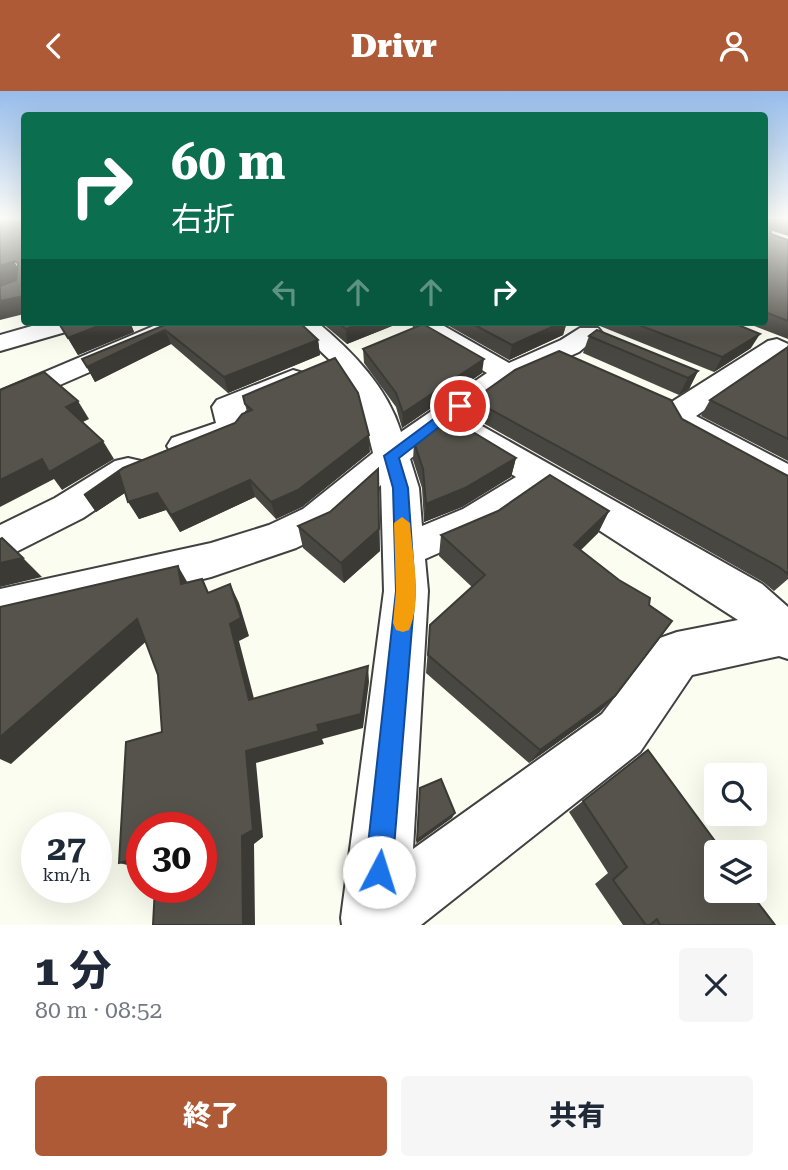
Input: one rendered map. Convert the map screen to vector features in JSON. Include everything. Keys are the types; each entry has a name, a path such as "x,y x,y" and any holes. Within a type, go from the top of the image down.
{"street":[{"path":"0,342 59,326"},
{"path":"0,403 175,326"},
{"path":"309,326 355,353 378,409 400,488 406,591 372,923"},
{"path":"416,327 507,374"},
{"path":"0,609 211,560 282,537 317,520 391,456 444,417 507,374 577,333 593,370"},
{"path":"778,346 717,387 669,405 686,425 788,480"},
{"path":"0,544 69,508 119,474 227,431 232,425 228,407 355,353"},
{"path":"687,373 717,387"},
{"path":"444,417 746,598 786,635"},
{"path":"404,549 456,531 500,509 542,476"},
{"path":"372,923 621,733 677,655 786,635"}],"building":[{"path":"0,258 21,258 21,297 0,301 0,286 16,280 18,263 14,261 0,266"},
{"path":"768,258 788,258 788,321 768,313"},
{"path":"60,326 98,326 68,338"},
{"path":"162,326 303,326 318,340 224,377 165,330 87,367 82,359"},
{"path":"418,326 426,326 484,359 403,413 396,393 363,349"},
{"path":"476,326 554,326 512,345"},
{"path":"641,326 741,326 760,334 722,357"},
{"path":"597,330 698,371 688,378 589,336"},
{"path":"788,347 788,439 710,400"},
{"path":"559,351 671,400 682,419 788,476 788,574 473,400 515,370"},
{"path":"335,358 358,393 369,435 298,490 271,502 250,480 171,515 157,493 128,502 119,473 84,495 123,468 235,423 242,414 252,410 245,404 243,396"},
{"path":"44,372 78,401 66,407 103,441 49,472 42,459 0,480 0,390"},
{"path":"448,417 516,458 465,488 426,504 423,469 414,442"},
{"path":"378,469 379,529 341,563 298,526 330,512"},
{"path":"550,475 609,511 574,545 619,580 650,598 649,605 672,621 615,696 540,750 428,655 430,625 485,575 441,535 498,511"},
{"path":"2,538 23,558 0,563"},
{"path":"178,566 181,584 202,579 208,593 230,584 241,618 230,624 249,700 368,666 361,714 317,725 319,731 246,751 253,830 242,836 243,925 153,925 154,903 217,903 217,812 126,812 126,861 119,863 126,742 162,732 158,675 137,619 0,737 0,607"},
{"path":"648,750 714,840 704,840 704,903 758,903 775,925 660,925 657,919 646,925 613,880 627,867 583,801"},
{"path":"441,779 455,813 417,840 420,788"}],"slow traffic":[{"path":"402,523 406,591 403,623"}],"route":[{"path":"379,872 406,591 400,488 391,456 460,406"}]}
